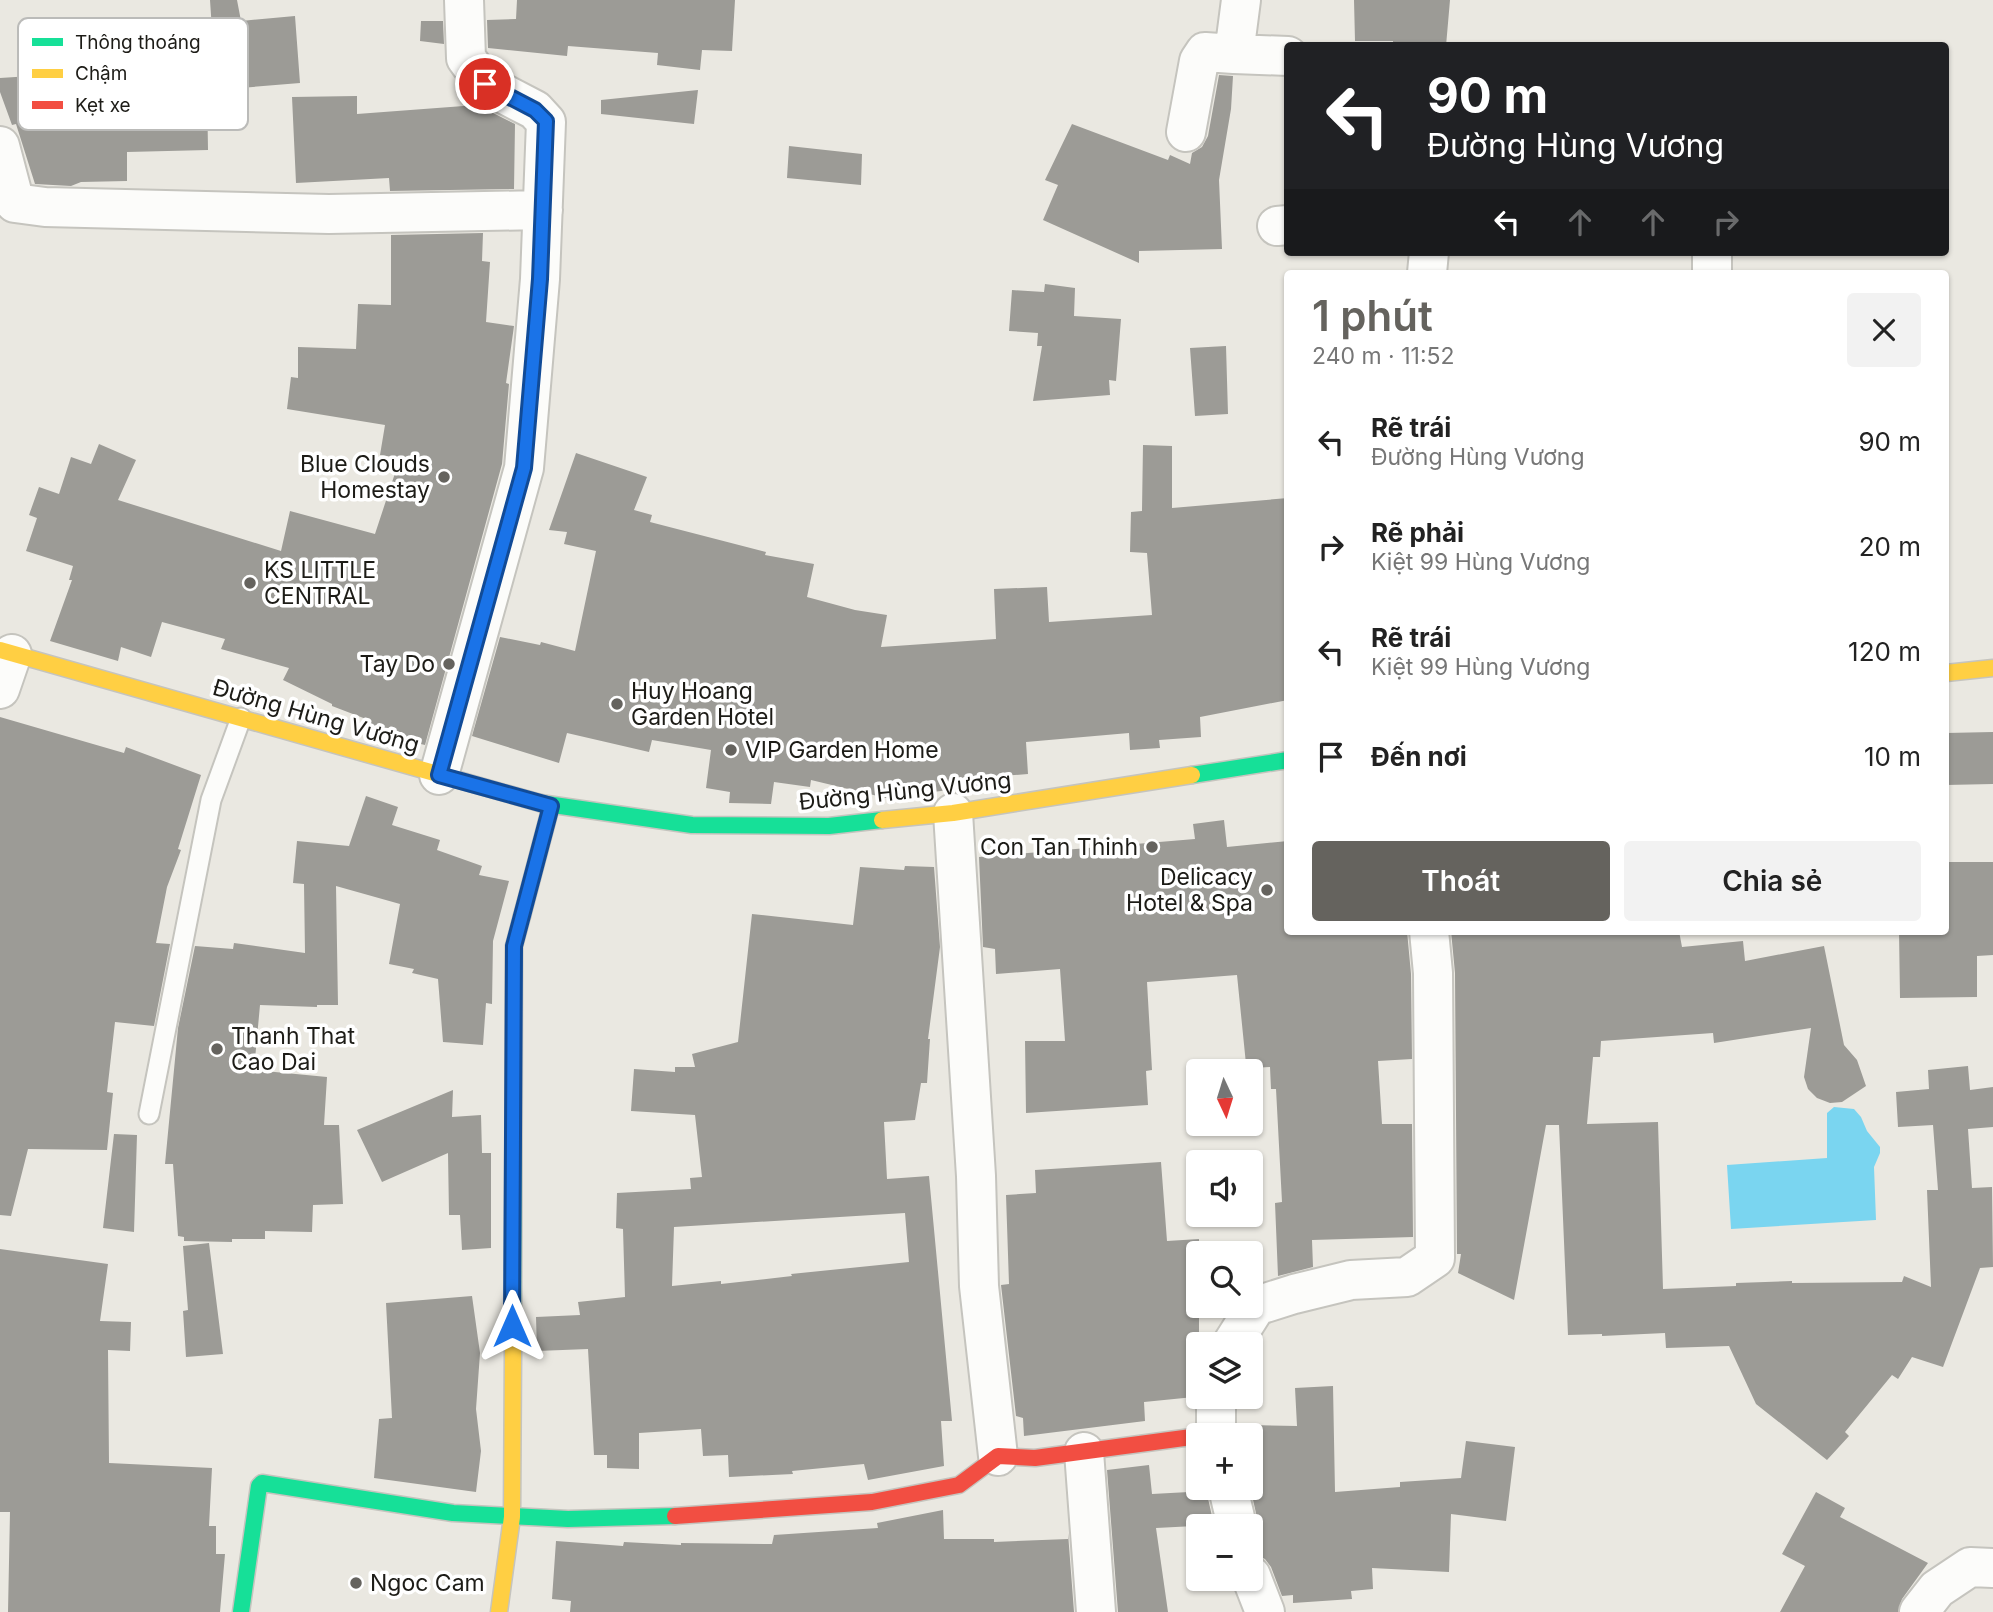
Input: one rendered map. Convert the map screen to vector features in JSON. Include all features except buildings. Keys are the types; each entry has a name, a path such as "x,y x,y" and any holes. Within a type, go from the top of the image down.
{"street":[{"path":"439,775 524,468 540,279 546,121 535,110 485,84 466,58 464,0"},
{"path":"1234,54 1241,0"},
{"path":"1185,132 1199,61 1205,52 1284,56"},
{"path":"0,146 15,202 45,207 329,214 543,210"},
{"path":"0,689 6,652"},
{"name":"Đường Hùng Vương","path":"6,652 551,806 692,825 829,826 953,813 1284,761"},
{"path":"1949,673 1993,668"},
{"path":"499,1612 512,1517 514,946 551,806"},
{"path":"953,813 976,1176 979,1286 998,1456"},
{"path":"1240,1332 1256,1306 1351,1280 1407,1277 1435,1258 1433,973 1430,935"},
{"path":"242,1612 259,1486 262,1483 453,1513 568,1519 707,1515 872,1502 959,1485 998,1456 1035,1458 1084,1452 1186,1432"},
{"path":"1084,1452 1096,1612"},
{"path":"1919,1612 1937,1588 1970,1567 1993,1569"},
{"path":"1257,1591 1265,1612"}],"lane":[{"path":"149,1114 211,800 241,718"}],"water":[{"path":"1834,1107 1854,1109 1880,1147 1874,1167 1876,1220 1731,1229 1727,1165 1827,1158 1827,1113"}],"traffic: fast":[{"path":"1192,775 1284,761"},
{"path":"540,803 692,825 829,826 882,820"},
{"path":"513,1350 514,946 522,916"},
{"path":"241,1612 259,1486 262,1483 453,1513 568,1519 675,1516"}],"traffic: slow":[{"path":"0,650 540,803"},
{"path":"1949,673 1993,668"},
{"path":"882,820 953,813 1192,775"},
{"path":"522,916 551,806"},
{"path":"499,1612 512,1517 513,1350"}],"traffic: jam":[{"path":"675,1516 872,1502 959,1485 998,1456 1035,1458 1186,1438"}],"place":[{"name":"Blue Clouds Homestay","path":"444,477"},
{"name":"KS LITTLE CENTRAL","path":"250,583"},
{"name":"Tay Do","path":"449,664"},
{"name":"Huy Hoang Garden Hotel","path":"617,704"},
{"name":"VIP Garden Home","path":"731,750"},
{"name":"Con Tan Thinh","path":"1152,847"},
{"name":"Delicacy Hotel & Spa","path":"1267,890"},
{"name":"Thanh That Cao Dai","path":"217,1049"},
{"name":"Ngoc Cam","path":"356,1583"}],"route":[{"path":"485,84 535,110 546,121 540,279 524,468 439,775 551,806 514,946 512,1326"}]}
